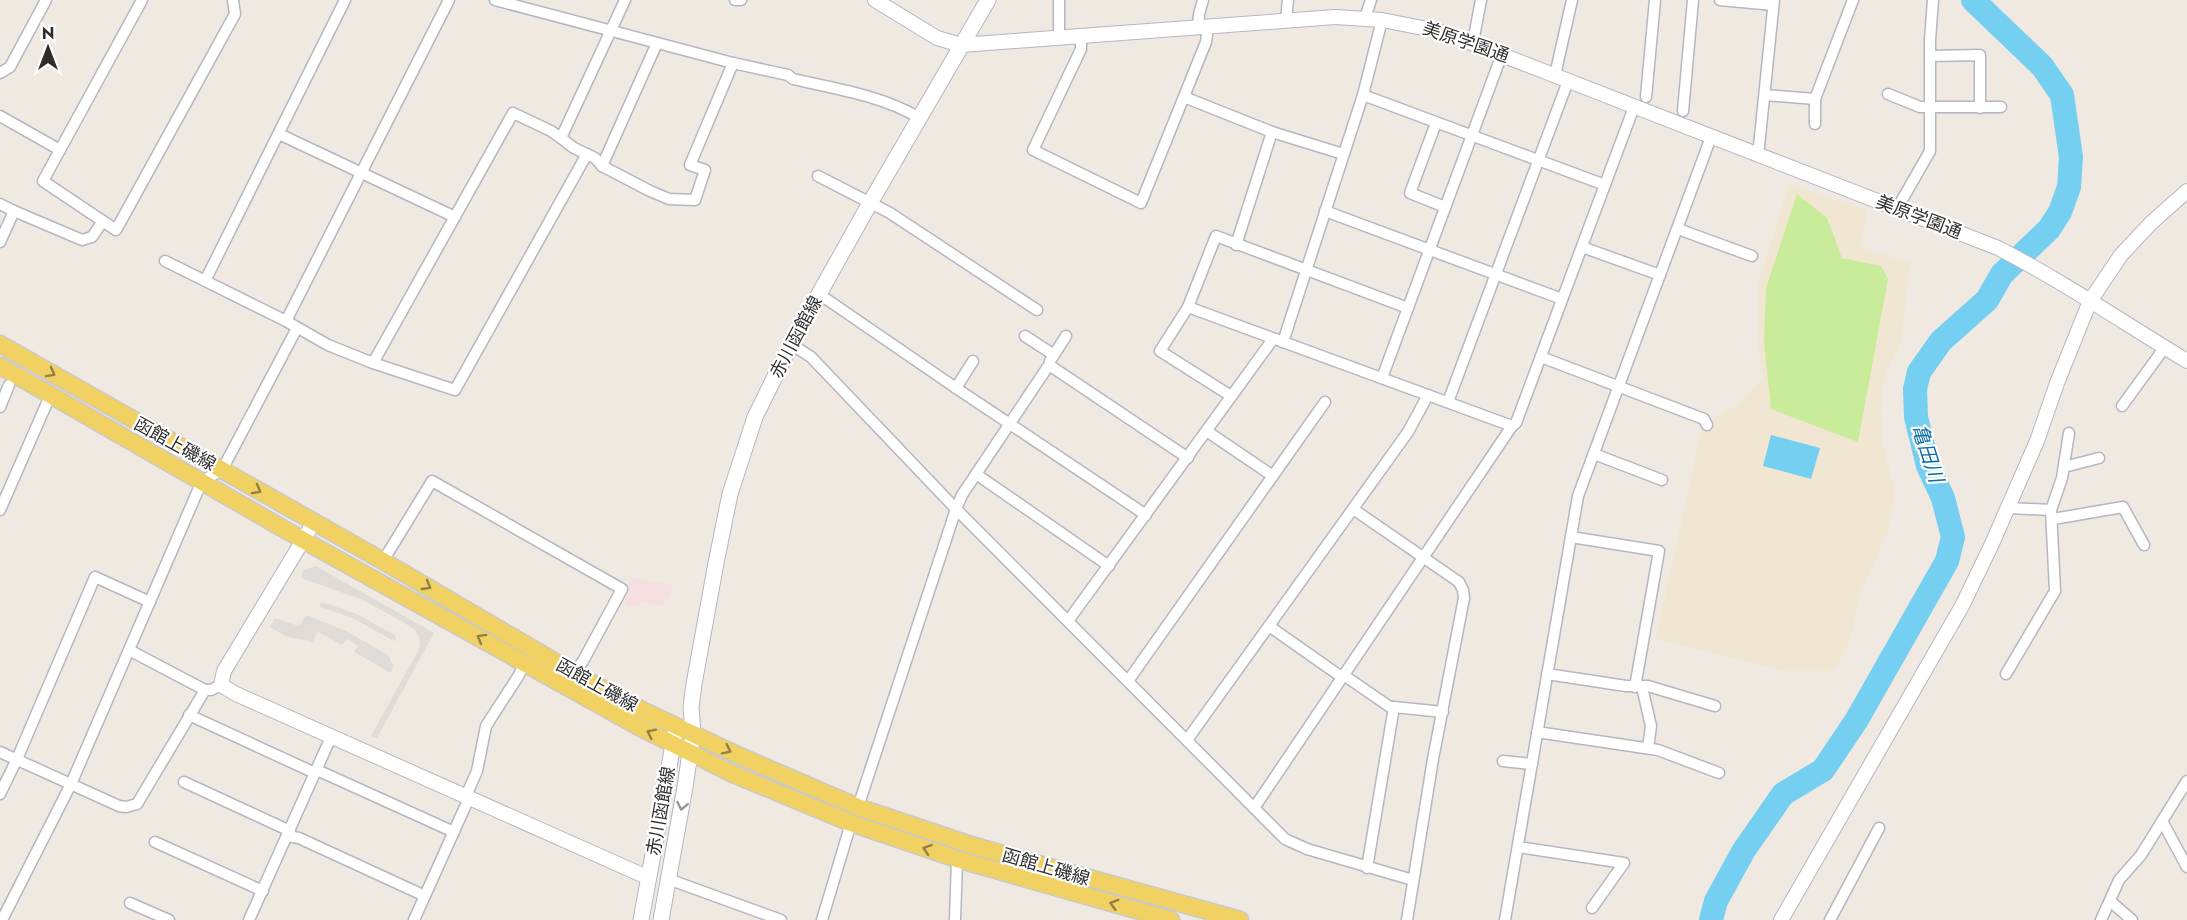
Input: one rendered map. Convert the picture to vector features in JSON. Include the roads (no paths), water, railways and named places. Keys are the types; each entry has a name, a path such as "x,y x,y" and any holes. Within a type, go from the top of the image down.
{"main road":[{"name":"赤川函館線","path":"661,920 690,753 693,733 691,707 716,563 730,494 755,417 791,344 870,202 988,0"},
{"name":"函館上磯線","path":"0,345 383,561 574,673 644,711 742,757 858,807 971,844 1240,920"},
{"name":"函館上磯線","path":"0,366 303,540 674,745 733,774 851,823 957,859 1171,920"},
{"name":"赤川函館線","path":"641,920 676,725 691,707"}],"street":[{"path":"0,73 10,67 46,0"},
{"path":"142,0 43,181 116,230 235,14 233,0"},
{"path":"206,281 345,0"},
{"path":"286,321 449,0"},
{"path":"495,0 511,2 610,32 788,75 793,79 864,94 900,107 918,117"},
{"path":"561,138 625,0"},
{"path":"735,0 741,0"},
{"name":"美原学園通","path":"875,0 937,38 961,45 1335,17 1365,18 1425,27 1473,42 1758,156 1898,207 1998,248 2046,273 2187,361"},
{"path":"1059,0 1059,39"},
{"path":"1081,37 1081,49 1033,150 1141,203 1206,42 1199,14 1203,0"},
{"path":"1286,20 1288,0"},
{"path":"1365,18 1371,0"},
{"path":"1473,42 1481,0"},
{"path":"1555,75 1572,0"},
{"path":"1646,98 1655,0"},
{"path":"1683,111 1694,0"},
{"path":"1720,0 1773,2 1758,156"},
{"path":"1815,124 1815,99 1854,0"},
{"path":"1898,207 1930,152 1930,56 1933,0"},
{"path":"1068,621 1208,432 1231,396 1278,341 1306,270 1363,95 1383,20"},
{"path":"602,166 657,43"},
{"path":"1383,378 1502,54"},
{"path":"1930,56 1980,55 1980,108"},
{"path":"373,363 513,113 551,131 602,166 669,199 695,200 705,170 690,165 733,63"},
{"path":"1448,402 1568,81"},
{"path":"1888,94 1920,107 2001,107"},
{"path":"1363,95 1605,185"},
{"path":"1764,95 1815,99"},
{"path":"1184,97 1272,132 1343,154"},
{"path":"1254,808 1516,423 1634,107"},
{"path":"0,116 60,150"},
{"path":"1436,123 1410,194 1446,207"},
{"path":"1236,245 1272,132"},
{"path":"279,134 455,217"},
{"path":"1505,920 1578,496 1711,137"},
{"path":"165,261 286,321 328,345 373,363 455,390 587,154"},
{"path":"818,176 890,213 1037,310"},
{"path":"1780,920 1962,606 2037,441 2057,383 2090,302 2121,255 2151,223 2187,191"},
{"path":"0,204 82,240 92,237 103,221"},
{"path":"0,242 14,211"},
{"path":"1325,211 1562,299"},
{"path":"1678,230 1752,256"},
{"path":"1231,396 1160,351 1188,307 1216,236 1408,308"},
{"path":"1582,248 1660,275"},
{"path":"819,294 1146,515"},
{"path":"1188,307 1512,426"},
{"path":"2,920 72,784 202,481 222,470 297,328"},
{"path":"1025,336 1051,360 1188,458"},
{"path":"858,807 962,495 1066,336"},
{"path":"791,344 811,357 956,509 1285,839 1307,849 1366,868 1413,880"},
{"path":"2122,406 2165,347"},
{"path":"1541,357 1704,419 1707,424"},
{"path":"956,388 973,361"},
{"path":"0,407 9,385"},
{"path":"1187,740 1408,432 1428,395"},
{"path":"0,510 50,396"},
{"path":"1128,681 1325,402"},
{"path":"1208,432 1274,476"},
{"path":"2006,674 2055,591 2052,515 2064,467 2069,433"},
{"path":"1594,454 1662,480"},
{"path":"2064,467 2099,458"},
{"path":"976,474 1108,566"},
{"path":"383,561 432,481 622,589 583,661 574,673"},
{"path":"2008,508 2052,515 2123,507 2144,545"},
{"path":"1353,509 1459,582 1464,594 1433,759 1407,920"},
{"path":"221,685 224,671 314,522"},
{"path":"1571,537 1659,551 1639,687 1651,726 1648,748"},
{"path":"0,794 95,577 150,602"},
{"path":"1269,626 1390,707 1443,712"},
{"path":"129,650 205,690 221,685"},
{"path":"414,920 477,771 486,726 519,675 524,663"},
{"path":"1547,674 1639,687 1648,686 1715,706"},
{"path":"221,685 331,737 649,878"},
{"path":"0,752 119,806 137,804 205,690"},
{"path":"1366,868 1394,707"},
{"path":"189,715 453,832"},
{"path":"1538,732 1658,750 1719,773"},
{"path":"249,920 331,737"},
{"path":"1503,760 1532,764"},
{"path":"2101,920 2119,880 2141,855 2187,781"},
{"path":"184,782 425,896"},
{"path":"2162,821 2187,867"},
{"path":"822,920 851,823"},
{"path":"1830,920 1879,828"},
{"path":"155,842 263,891"},
{"path":"1518,847 1624,863 1592,908"},
{"path":"955,920 957,859"},
{"path":"668,879 781,920"},
{"path":"2110,901 2132,920"},
{"path":"130,903 169,920"}],"water":[{"path":"1771,435 1820,448 1811,479 1763,466"}],"waterway":[{"name":"亀田川","path":"1711,920 1716,901 1744,850 1783,794 1823,770 1856,721 1947,561 1953,537 1943,498 1928,466 1916,417 1915,389 1919,372 1941,341 1987,300 2002,274 2049,229 2060,212 2069,187 2071,157 2062,95 2042,66 1973,0"}]}
